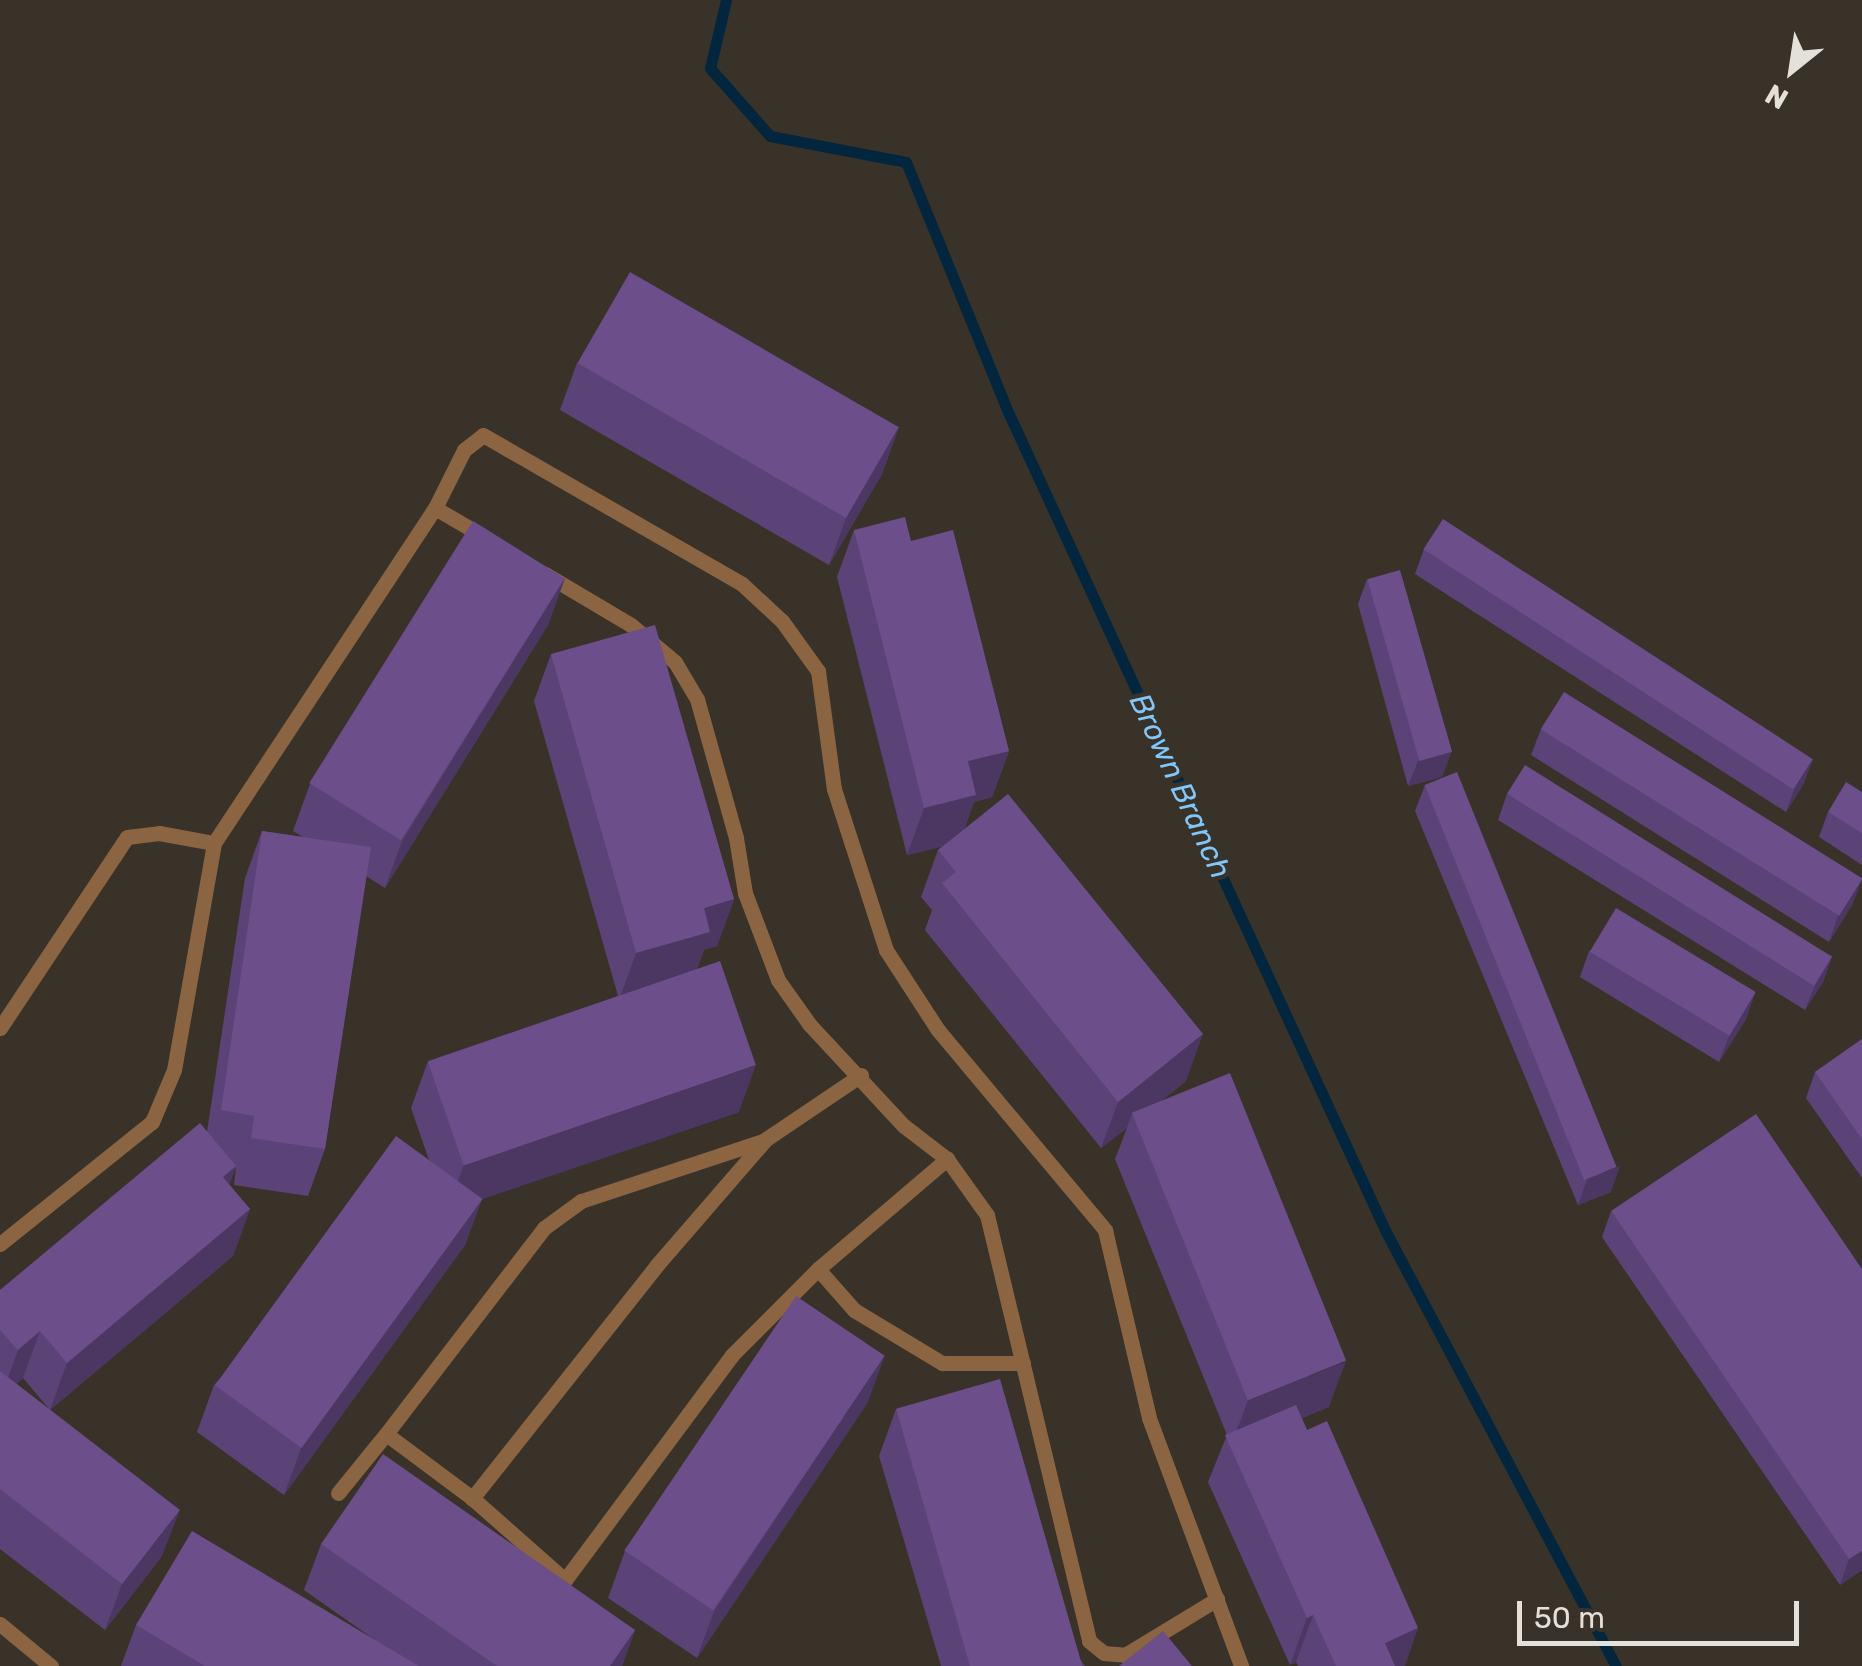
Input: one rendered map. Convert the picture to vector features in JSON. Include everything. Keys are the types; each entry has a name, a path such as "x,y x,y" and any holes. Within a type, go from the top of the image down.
{"lane":[{"path":"0,1244 152,1122 166,1097 214,843 435,508 464,450 483,435 742,584 782,621 818,671 834,789 886,950 938,1030 1105,1230 1149,1418 1241,1666"},
{"path":"435,508 500,547"},
{"path":"533,566 631,625 675,662 697,699 736,838 744,893 778,980 810,1025 904,1126 947,1159 987,1215 1090,1640 1104,1653 1125,1654 1217,1598"},
{"path":"0,1028 127,837 159,833 214,843"},
{"path":"472,1498 657,1265 766,1139 860,1075"},
{"path":"338,1493 544,1228 581,1202 766,1139"},
{"path":"565,1580 732,1355 818,1269 947,1159"},
{"path":"818,1269 854,1310 942,1363 1023,1364"},
{"path":"386,1434 472,1498 578,1592"},
{"path":"0,1624 51,1666"}],"building":[{"path":"630,272 898,427 846,518 578,363"},
{"path":"905,517 911,541 953,530 1009,751 968,761 976,795 924,808 854,530"},
{"path":"1443,519 1813,759 1793,789 1423,549"},
{"path":"473,521 565,578 401,840 309,783"},
{"path":"1400,570 1452,752 1419,761 1367,579"},
{"path":"655,625 734,899 704,908 710,932 636,953 551,654"},
{"path":"1564,692 1862,878 1839,916 1541,729"},
{"path":"1525,765 1832,957 1814,986 1507,794"},
{"path":"1457,772 1617,1167 1584,1180 1425,785"},
{"path":"1846,782 1862,792 1862,833 1828,812"},
{"path":"1008,794 1203,1034 1118,1102 942,883 956,872 938,850"},
{"path":"262,831 371,847 325,1149 251,1138 254,1116 221,1110"},
{"path":"1616,908 1756,992 1729,1036 1590,952"},
{"path":"720,961 756,1065 464,1166 428,1062"},
{"path":"1862,1039 1862,1139 1815,1072"},
{"path":"1230,1073 1346,1360 1248,1400 1132,1113"},
{"path":"1756,1114 1862,1269 1862,1551 1849,1559 1611,1211"},
{"path":"200,1123 236,1166 223,1177 250,1209 67,1363 40,1331 18,1350 0,1330 0,1290"},
{"path":"396,1136 483,1199 302,1448 215,1385"},
{"path":"796,1296 885,1356 713,1610 624,1551"},
{"path":"0,1371 180,1510 122,1584 0,1489"},
{"path":"1000,1379 1082,1666 970,1666 896,1409"},
{"path":"1296,1405 1307,1430 1327,1421 1418,1628 1385,1643 1395,1666 1336,1666 1313,1615 1307,1618 1225,1435"},
{"path":"383,1454 635,1630 610,1666 497,1666 321,1544"},
{"path":"192,1531 419,1666 205,1666 136,1625"},
{"path":"1163,1631 1192,1666 1119,1666"}],"waterway":[{"name":"Brown Branch","path":"726,0 710,68 770,136 906,162 1009,414 1386,1232 1616,1666"}]}
